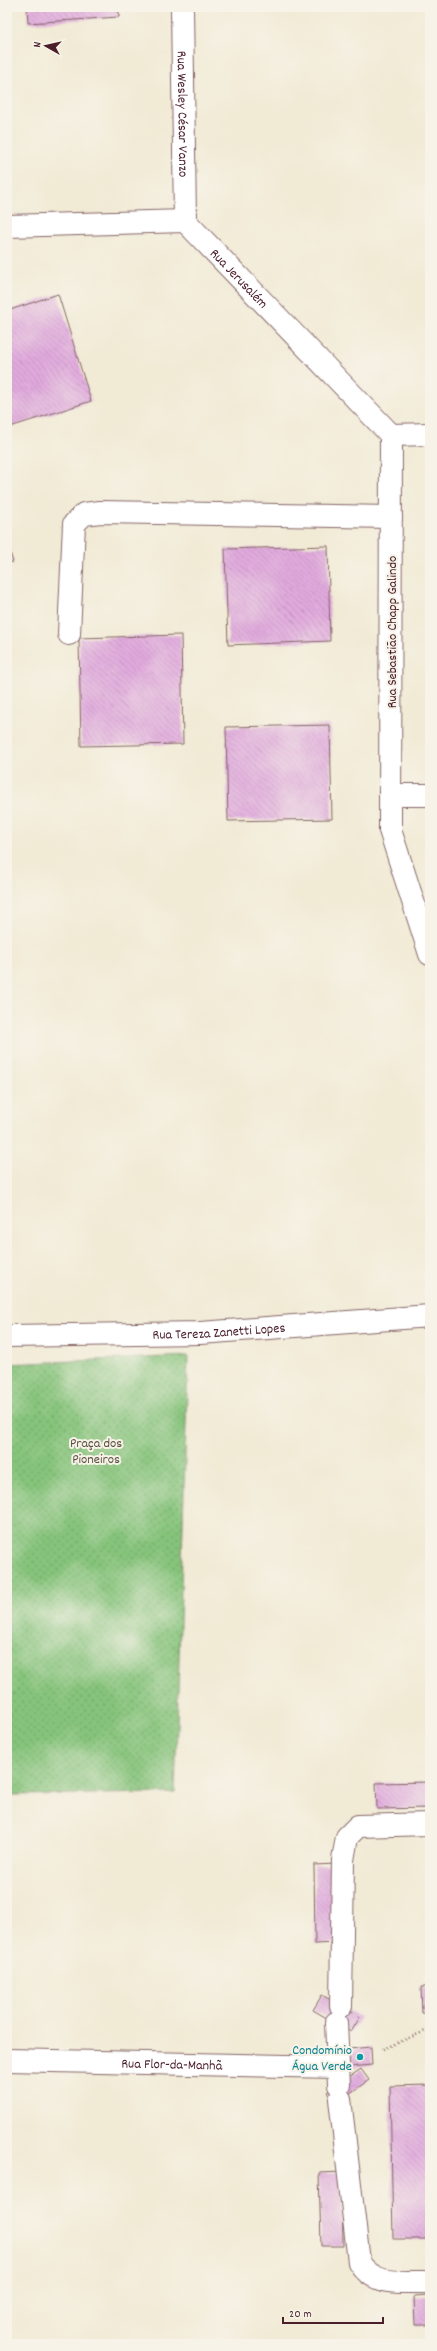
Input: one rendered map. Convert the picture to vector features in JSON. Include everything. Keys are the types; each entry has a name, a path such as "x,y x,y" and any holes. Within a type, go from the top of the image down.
{"street":[{"name":"Rua Wesley César Vanzo","path":"182,7 185,221"},
{"path":"7,226 185,221"},
{"name":"Rua Jerusalém","path":"185,221 391,434"},
{"path":"391,434 430,434"},
{"name":"Rua Sebastião Chapp Galindo","path":"391,434 390,830 430,954"},
{"path":"69,634 74,524 84,514 100,512 391,517"},
{"path":"390,795 430,796"},
{"name":"Rua Tereza Zanetti Lopes","path":"7,1336 200,1333 430,1316"},
{"path":"430,1824 358,1826 347,1837 343,1860 338,2015 338,2084 359,2262 369,2276 375,2278 386,2281 430,2282"},
{"name":"Rua Flor-da-Manhã","path":"7,2060 338,2084"}],"path":[{"path":"383,2049 430,2029"}],"green space":[{"name":"Praça dos Pioneiros","path":"188,1356 175,1793 7,1795 7,1364"}],"building":[{"path":"27,7 118,7 119,17 28,23"},
{"path":"58,294 91,401 7,428 7,311"},
{"path":"7,543 13,562 7,563"},
{"path":"328,546 330,641 228,645 225,549"},
{"path":"181,635 183,744 81,746 79,638"},
{"path":"330,725 332,819 228,821 226,727"},
{"path":"430,1782 430,1808 377,1809 376,1783"},
{"path":"336,1864 337,1943 315,1944 314,1865"},
{"path":"421,1987 430,1987 430,2013 422,2013"},
{"path":"322,1995 360,2017 351,2032 313,2010"},
{"name":"Condomínio Água Verde","path":"371,2047 372,2065 349,2067 348,2049"},
{"path":"361,2069 369,2080 334,2104 327,2092"},
{"path":"430,2085 430,2239 393,2239 390,2086"},
{"path":"342,2172 343,2246 321,2246 319,2173"},
{"path":"430,2295 430,2325 415,2325 414,2296"}],"place":[{"name":"Condomínio Água Verde","path":"360,2057"}]}
